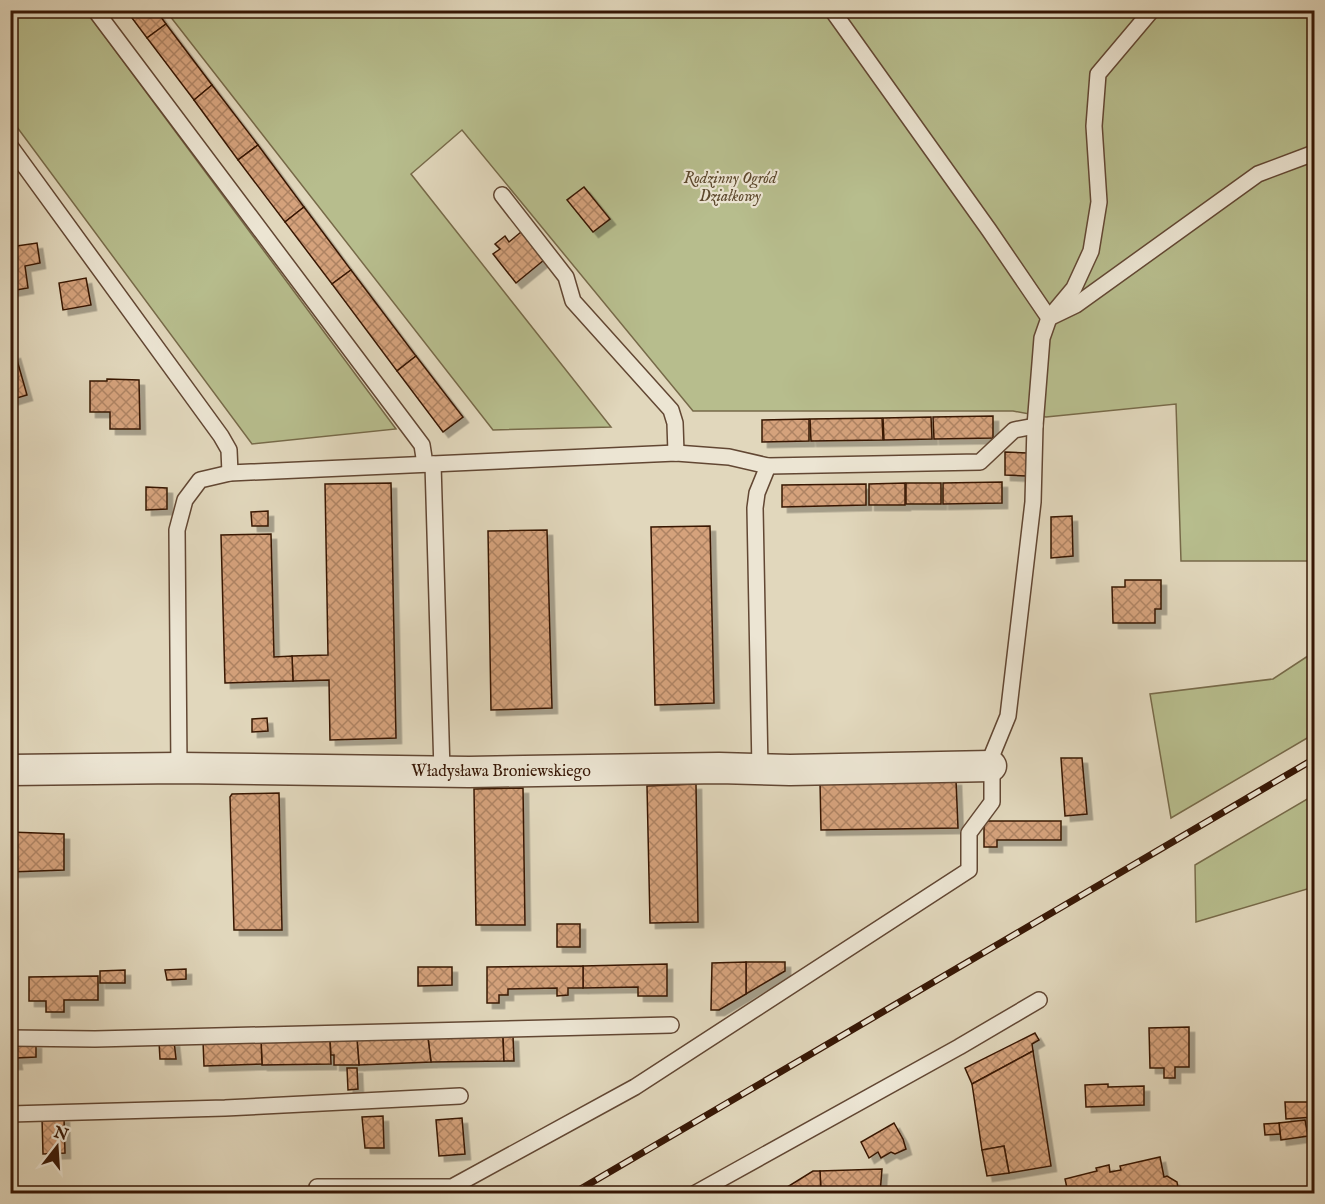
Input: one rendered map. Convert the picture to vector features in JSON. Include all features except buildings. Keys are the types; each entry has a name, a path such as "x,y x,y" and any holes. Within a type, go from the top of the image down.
{"street":[{"name":"Władysława Broniewskiego","path":"10,770 179,768 442,771 991,766"}],"lane":[{"path":"95,10 422,445 429,464 442,771"},
{"path":"832,10 1049,318"},
{"path":"317,1187 452,1187 635,1087 969,870 969,833 992,802 992,755 1008,716 1034,502 1035,426 1042,338 1049,318 1074,288 1091,251 1099,202 1094,126 1098,74 1152,10"},
{"path":"10,146 222,436 228,450 230,473"},
{"path":"1049,318 1076,305 1258,174 1314,153"},
{"path":"502,195 566,277 573,301 671,410 675,423 676,453"},
{"path":"179,768 177,530 185,500 200,480 230,473 676,453 729,457 768,466 980,462 1014,430 1035,426"},
{"path":"760,769 755,508 757,493 768,466"},
{"path":"694,1194 1039,1000"},
{"path":"10,1038 95,1039 671,1025"},
{"path":"10,1114 237,1107 460,1096"}],"green space":[{"path":"10,11 86,11 396,429 252,444 11,119"},
{"name":"Rodzinny Ogród Działkowy","path":"166,11 1314,11 1314,561 1181,561 1176,404 1046,417 1013,411 693,411 462,130 411,174 611,427 493,430"},
{"path":"1314,652 1314,734 1171,818 1150,694 1273,679"},
{"path":"1314,795 1314,887 1196,922 1195,865"}],"railway":[{"path":"572,1194 1314,759"}]}
